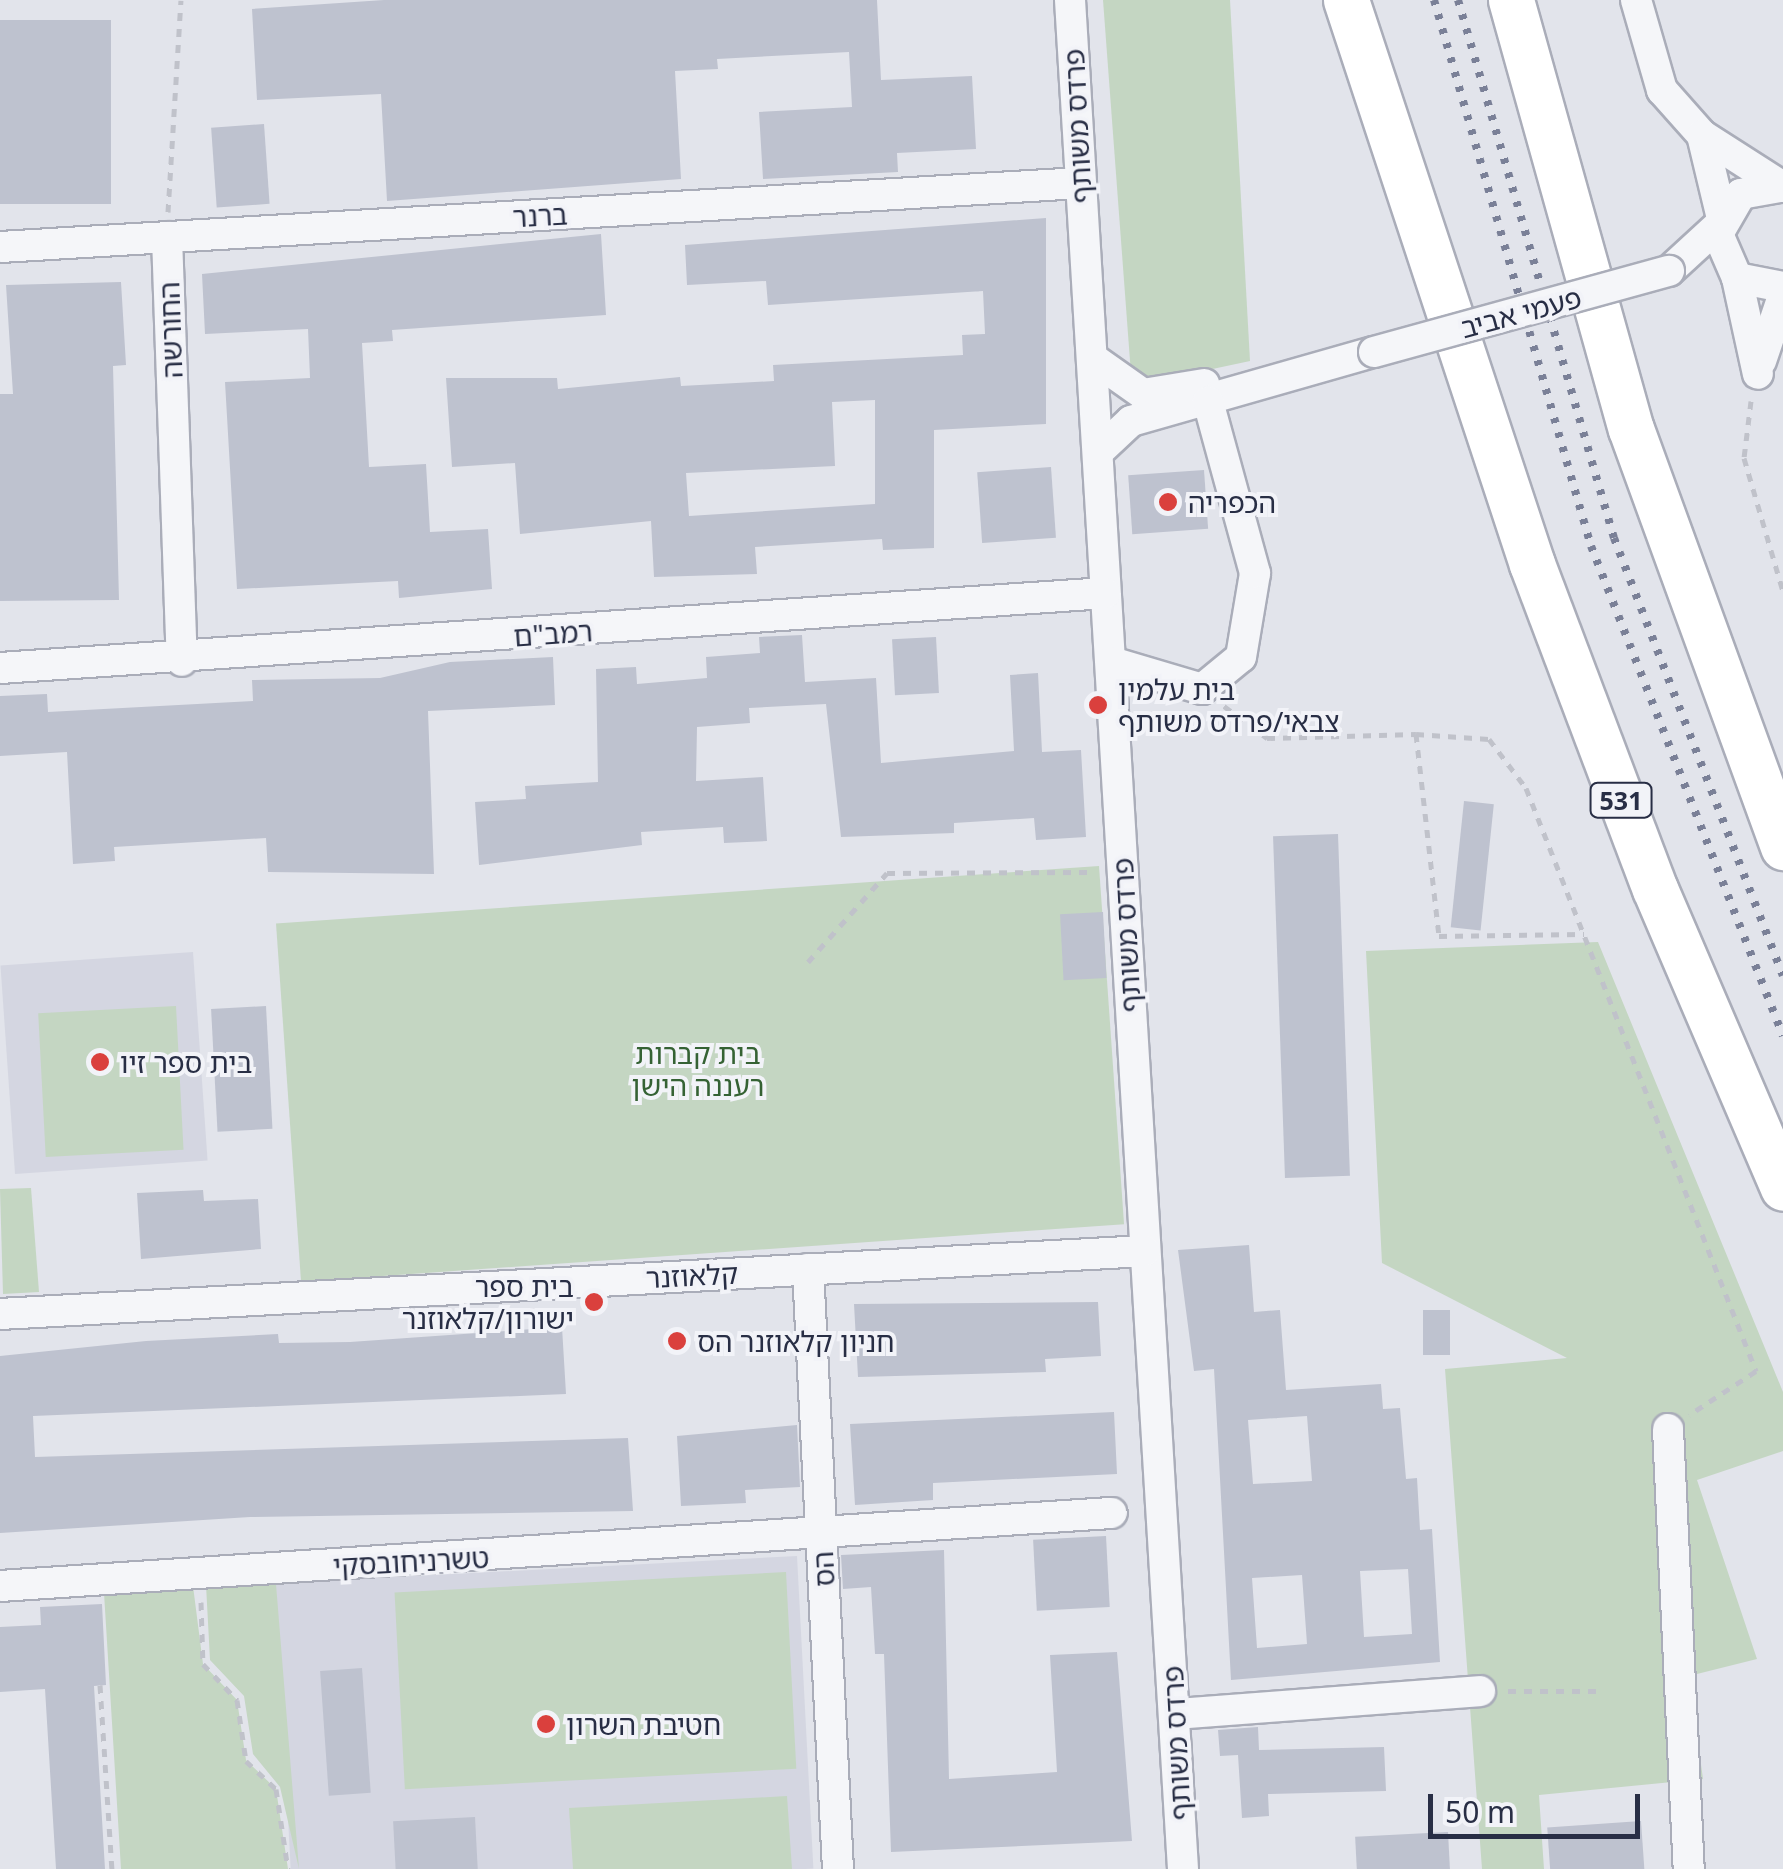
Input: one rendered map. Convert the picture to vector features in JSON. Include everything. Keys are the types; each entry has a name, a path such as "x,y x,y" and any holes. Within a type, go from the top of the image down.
{"highway":[{"path":"1346,0 1479,404"},
{"name":"531","path":"1372,0 1479,404 1649,872 1783,1188"},
{"path":"1510,0 1630,430 1783,847"},
{"path":"1531,0 1630,430"}],"street":[{"name":"פרדס משותף","path":"1070,0 1183,1869"},
{"path":"1636,0 1662,90 1702,135 1783,187"},
{"path":"1702,135 1758,374"},
{"name":"ברנר","path":"0,247 1080,183"},
{"name":"פעמי אביב","path":"1669,271 1753,188 1783,187"},
{"name":"החורשה","path":"167,237 182,660"},
{"name":"פעמי אביב","path":"1098,452 1131,421 1669,271 1735,276 1783,287"},
{"path":"1758,374 1783,296"},
{"name":"פעמי אביב","path":"1092,358 1144,394 1374,352"},
{"path":"1110,662 1202,689 1241,657 1255,572 1208,401"},
{"name":"רמב\"ם","path":"0,668 182,660 1105,593"},
{"name":"קלאוזנר","path":"0,1314 1145,1251"},
{"name":"הס","path":"808,1269 838,1869"},
{"path":"1668,1429 1688,1869"},
{"name":"טשרניחובסקי","path":"0,1586 822,1536 1112,1514"},
{"path":"1176,1714 1480,1691"}],"path":[{"path":"167,237 180,0"},
{"path":"1758,374 1744,458 1783,592"},
{"path":"1202,689 1267,738 1416,734 1489,739 1526,788 1756,1371 1668,1429"},
{"path":"1416,734 1439,936 1584,934"},
{"path":"808,962 887,873 1122,872"},
{"path":"200,1574 203,1664 237,1700 246,1760 276,1790 288,1869"},
{"path":"100,1686 112,1869"},
{"path":"1480,1691 1598,1690"}],"shaded area":[{"name":"בית ספר זיו","path":"193,952 208,1160 15,1174 0,965"},
{"name":"חטיבת השרון","path":"797,1556 813,1869 291,1869 276,1583"}],"green space":[{"path":"1103,0 1230,0 1250,361 1161,380 1131,374"},
{"name":"בית קברות רעננה הישן","path":"1099,866 1124,1224 301,1282 276,924"},
{"path":"1598,942 1783,1392 1783,1451 1697,1480 1757,1659 1689,1676 1703,1779 1539,1795 1544,1869 1482,1869 1445,1369 1567,1358 1382,1263 1366,951"},
{"path":"176,1006 184,1150 46,1157 38,1013"},
{"path":"31,1188 39,1292 3,1294 0,1189"},
{"path":"786,1572 796,1769 405,1789 395,1593"},
{"path":"276,1584 299,1869 280,1787 253,1754 244,1696 210,1660 206,1585"},
{"path":"193,1586 203,1664 237,1700 246,1760 276,1789 288,1869 121,1869 104,1593"},
{"path":"787,1796 792,1869 573,1869 569,1808"}],"building":[{"path":"384,0 877,0 881,80 972,76 976,149 897,153 898,172 763,179 759,112 852,107 849,52 717,59 718,69 675,71 681,179 387,201 381,94 257,100 252,9"},
{"path":"0,20 111,20 111,204 0,204"},
{"path":"264,124 270,204 217,208 211,128"},
{"path":"1046,218 1046,424 934,430 934,548 883,550 882,539 755,547 757,574 654,577 651,521 520,534 515,463 452,467 446,378 557,378 558,389 680,377 681,386 774,381 773,365 963,355 962,335 985,334 983,291 768,305 766,281 687,285 685,245","holes":["875,400 875,504 689,516 686,473 835,466 832,402"]},
{"path":"601,234 606,315 392,330 393,341 362,343 369,467 426,464 430,532 488,529 492,589 399,598 398,581 237,589 225,382 310,378 308,329 205,334 202,274"},
{"path":"121,282 126,365 113,366 119,600 0,601 0,394 13,394 6,285"},
{"path":"1051,467 1056,538 982,543 977,472"},
{"name":"הכפריה","path":"1204,470 1208,529 1132,534 1128,475"},
{"path":"802,635 805,682 876,678 881,763 1014,751 1010,675 1038,673 1042,752 1081,750 1086,837 1036,840 1034,818 954,823 954,833 841,837 826,704 749,708 750,723 697,727 696,781 763,777 767,841 724,843 723,827 641,832 642,845 479,865 475,802 526,799 525,786 598,782 596,669 636,667 637,684 707,678 706,657 760,653 759,637"},
{"path":"936,637 939,693 895,695 892,639"},
{"path":"553,657 555,705 428,711 434,874 268,872 266,838 114,847 115,861 73,864 67,752 0,756 0,696 47,694 48,712 253,701 252,680 380,678 450,662"},
{"path":"1464,801 1494,804 1481,930 1451,927"},
{"path":"1338,834 1350,1176 1285,1178 1273,836"},
{"path":"1103,912 1106,978 1064,980 1060,914"},
{"path":"266,1006 272,1129 218,1132 211,1009"},
{"path":"203,1190 204,1201 258,1199 261,1249 141,1259 137,1193"},
{"path":"1249,1245 1254,1312 1280,1310 1286,1390 1381,1384 1383,1409 1400,1408 1406,1479 1417,1478 1420,1530 1432,1529 1440,1662 1231,1680 1214,1369 1194,1371 1178,1250","holes":["1307,1416 1312,1481 1253,1484 1248,1420","1408,1569 1412,1634 1364,1637 1360,1571","1302,1575 1307,1644 1257,1648 1252,1578"]},
{"path":"1098,1302 1101,1356 1045,1359 1046,1372 858,1377 854,1304"},
{"path":"1423,1310 1450,1310 1450,1355 1423,1355"},
{"path":"562,1327 566,1394 33,1416 35,1457 628,1438 633,1511 250,1517 0,1533 0,1356 146,1341 278,1334 279,1343 350,1342"},
{"path":"1114,1412 1117,1474 933,1483 933,1500 855,1505 850,1424"},
{"path":"797,1425 800,1487 745,1490 746,1503 681,1506 677,1436"},
{"path":"1106,1536 1110,1607 1037,1611 1033,1540"},
{"path":"944,1550 949,1779 1057,1772 1050,1655 1117,1652 1132,1841 891,1852 884,1654 875,1654 871,1587 843,1589 841,1555"},
{"path":"102,1604 106,1685 94,1686 105,1869 56,1869 45,1689 0,1692 0,1627 41,1625 40,1607"},
{"path":"362,1668 371,1793 329,1796 320,1671"},
{"path":"1258,1727 1259,1750 1384,1747 1386,1791 1268,1794 1269,1816 1242,1818 1238,1755 1220,1756 1218,1730"},
{"path":"475,1817 478,1869 396,1869 393,1821"},
{"path":"1641,1821 1644,1869 1550,1869 1547,1828"},
{"path":"1448,1832 1450,1869 1357,1869 1355,1837"}],"railway":[{"path":"1434,0 1591,546 1783,1036"},
{"path":"1458,0 1614,538 1783,976"}],"place":[{"name":"הכפריה","path":"1168,502"},
{"name":"בית עלמין צבאי/פרדס משותף","path":"1098,705"},
{"name":"בית ספר זיו","path":"100,1062"},
{"name":"בית ספר ישורון/קלאוזנר","path":"594,1302"},
{"name":"חניון קלאוזנר הס","path":"677,1341"},
{"name":"חטיבת השרון","path":"546,1724"}]}
